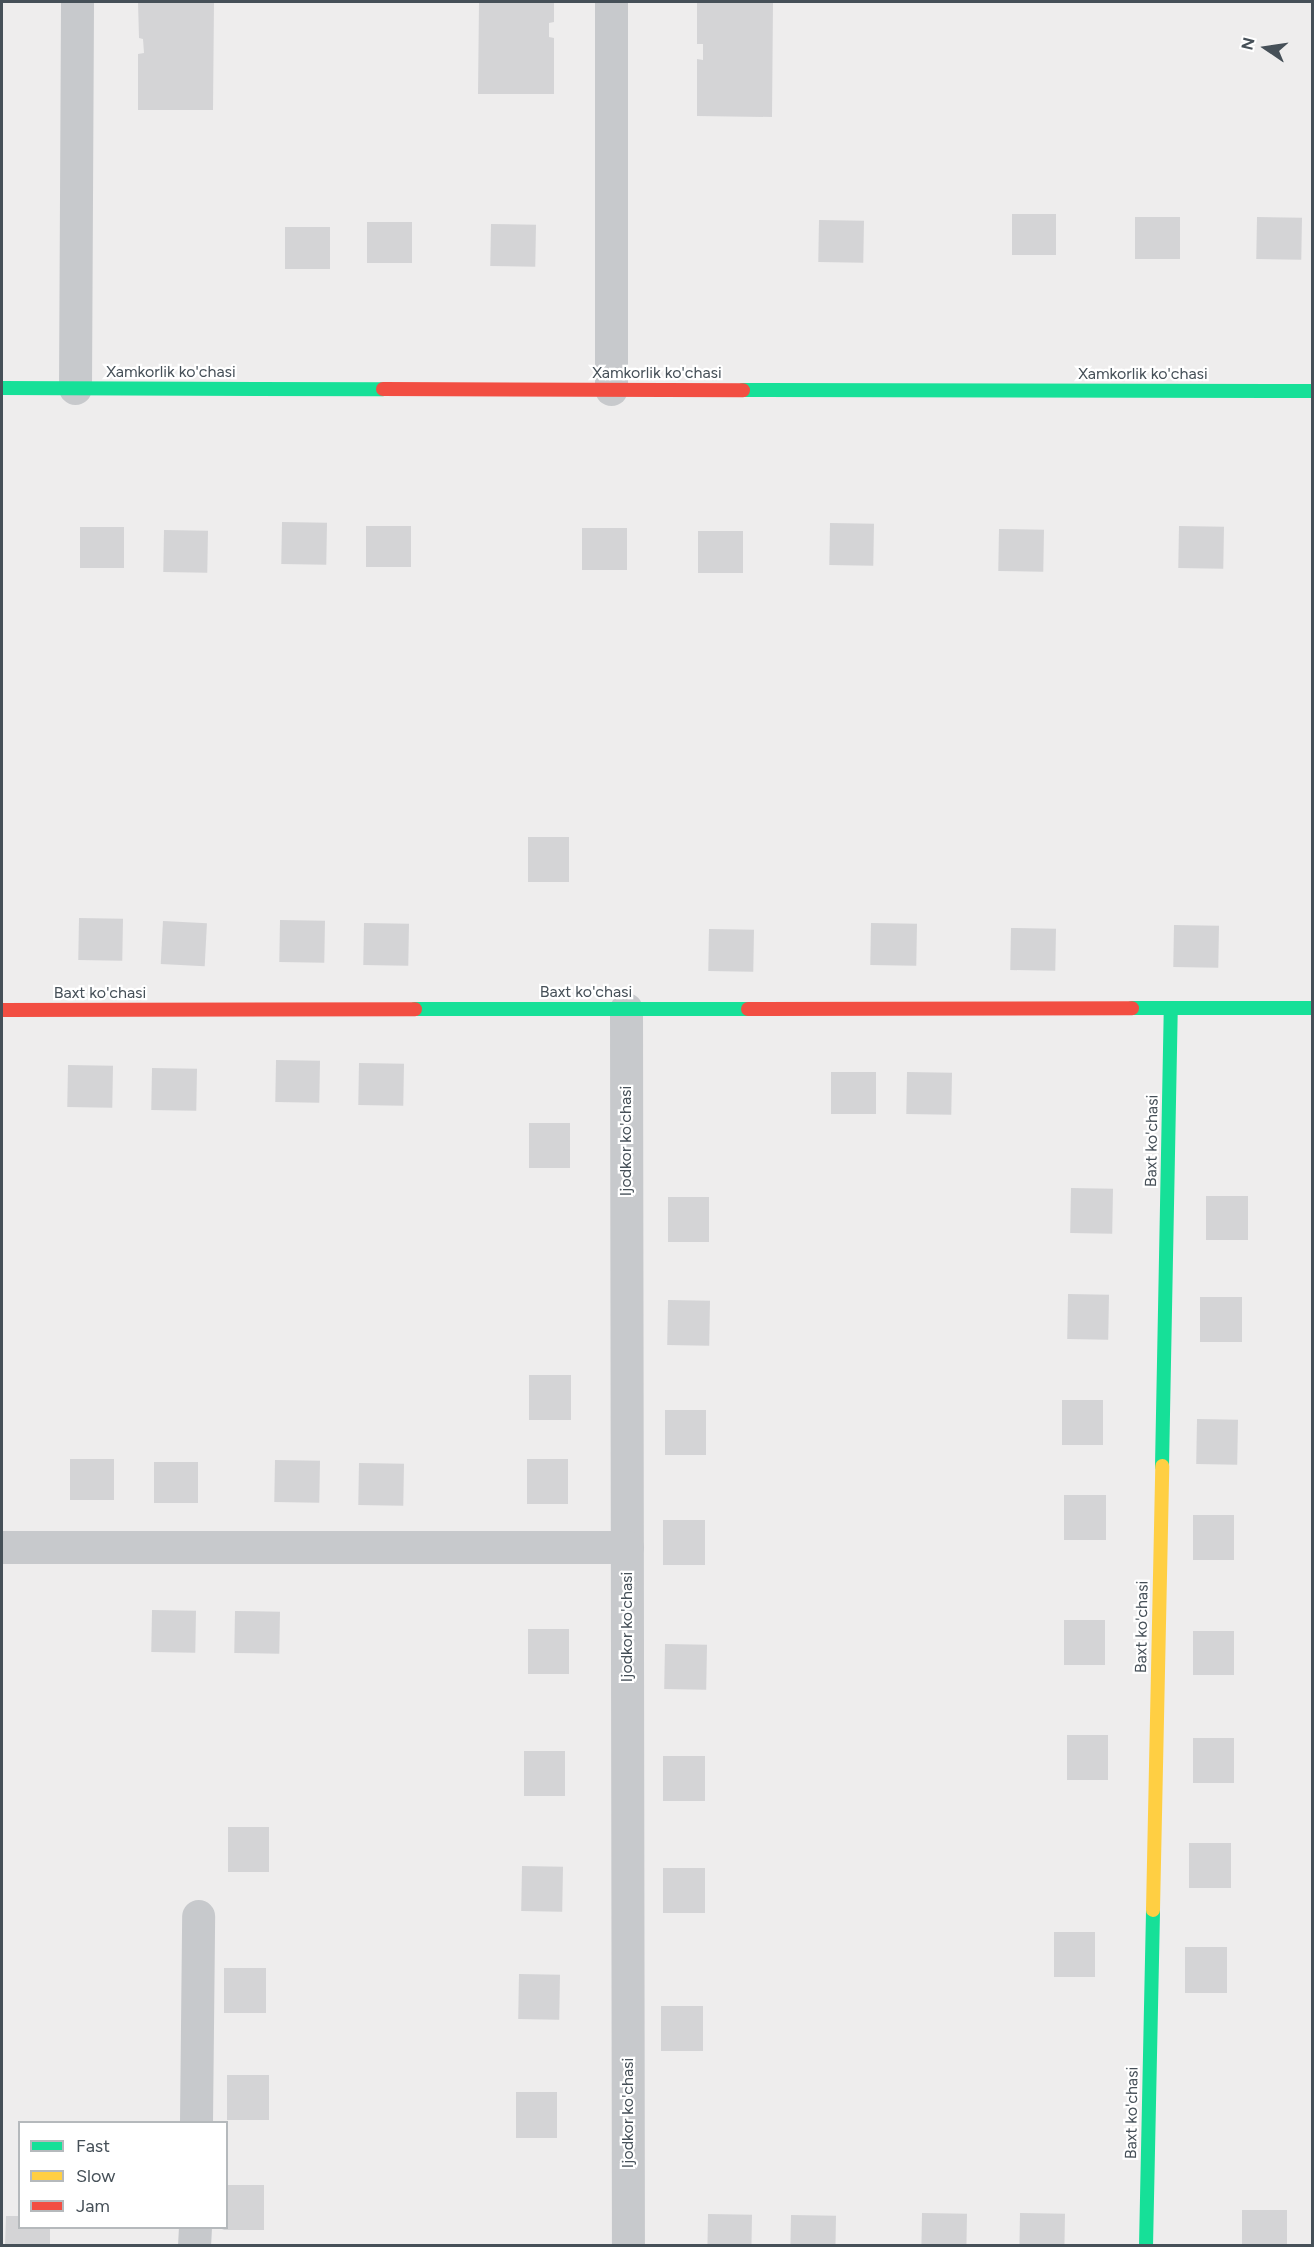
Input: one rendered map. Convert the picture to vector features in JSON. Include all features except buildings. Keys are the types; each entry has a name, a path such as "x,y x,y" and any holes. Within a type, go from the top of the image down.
{"street":[{"path":"75,388 77,2"},
{"path":"611,2 611,389"},
{"name":"Xamkorlik ko'chasi","path":"2,388 1312,391"},
{"name":"Baxt ko'chasi","path":"2,1010 1312,1008"},
{"name":"Ijodkor ko'chasi","path":"626,1009 628,2246"},
{"name":"Baxt ko'chasi","path":"1146,2246 1171,1009"},
{"path":"2,1547 627,1547"},
{"path":"196,2121 198,1916"},
{"path":"194,2246 195,2229"}],"traffic: fast":[{"path":"2,388 383,389"},
{"path":"743,390 1312,391"},
{"path":"1132,1008 1312,1008"},
{"path":"415,1009 748,1009"},
{"path":"1162,1466 1171,1009"},
{"path":"1146,2246 1153,1910"}],"traffic: slow":[{"path":"1153,1910 1162,1466"}],"traffic: jam":[{"path":"383,389 743,390"},
{"path":"748,1009 1132,1008"},
{"path":"2,1010 415,1009"}]}
